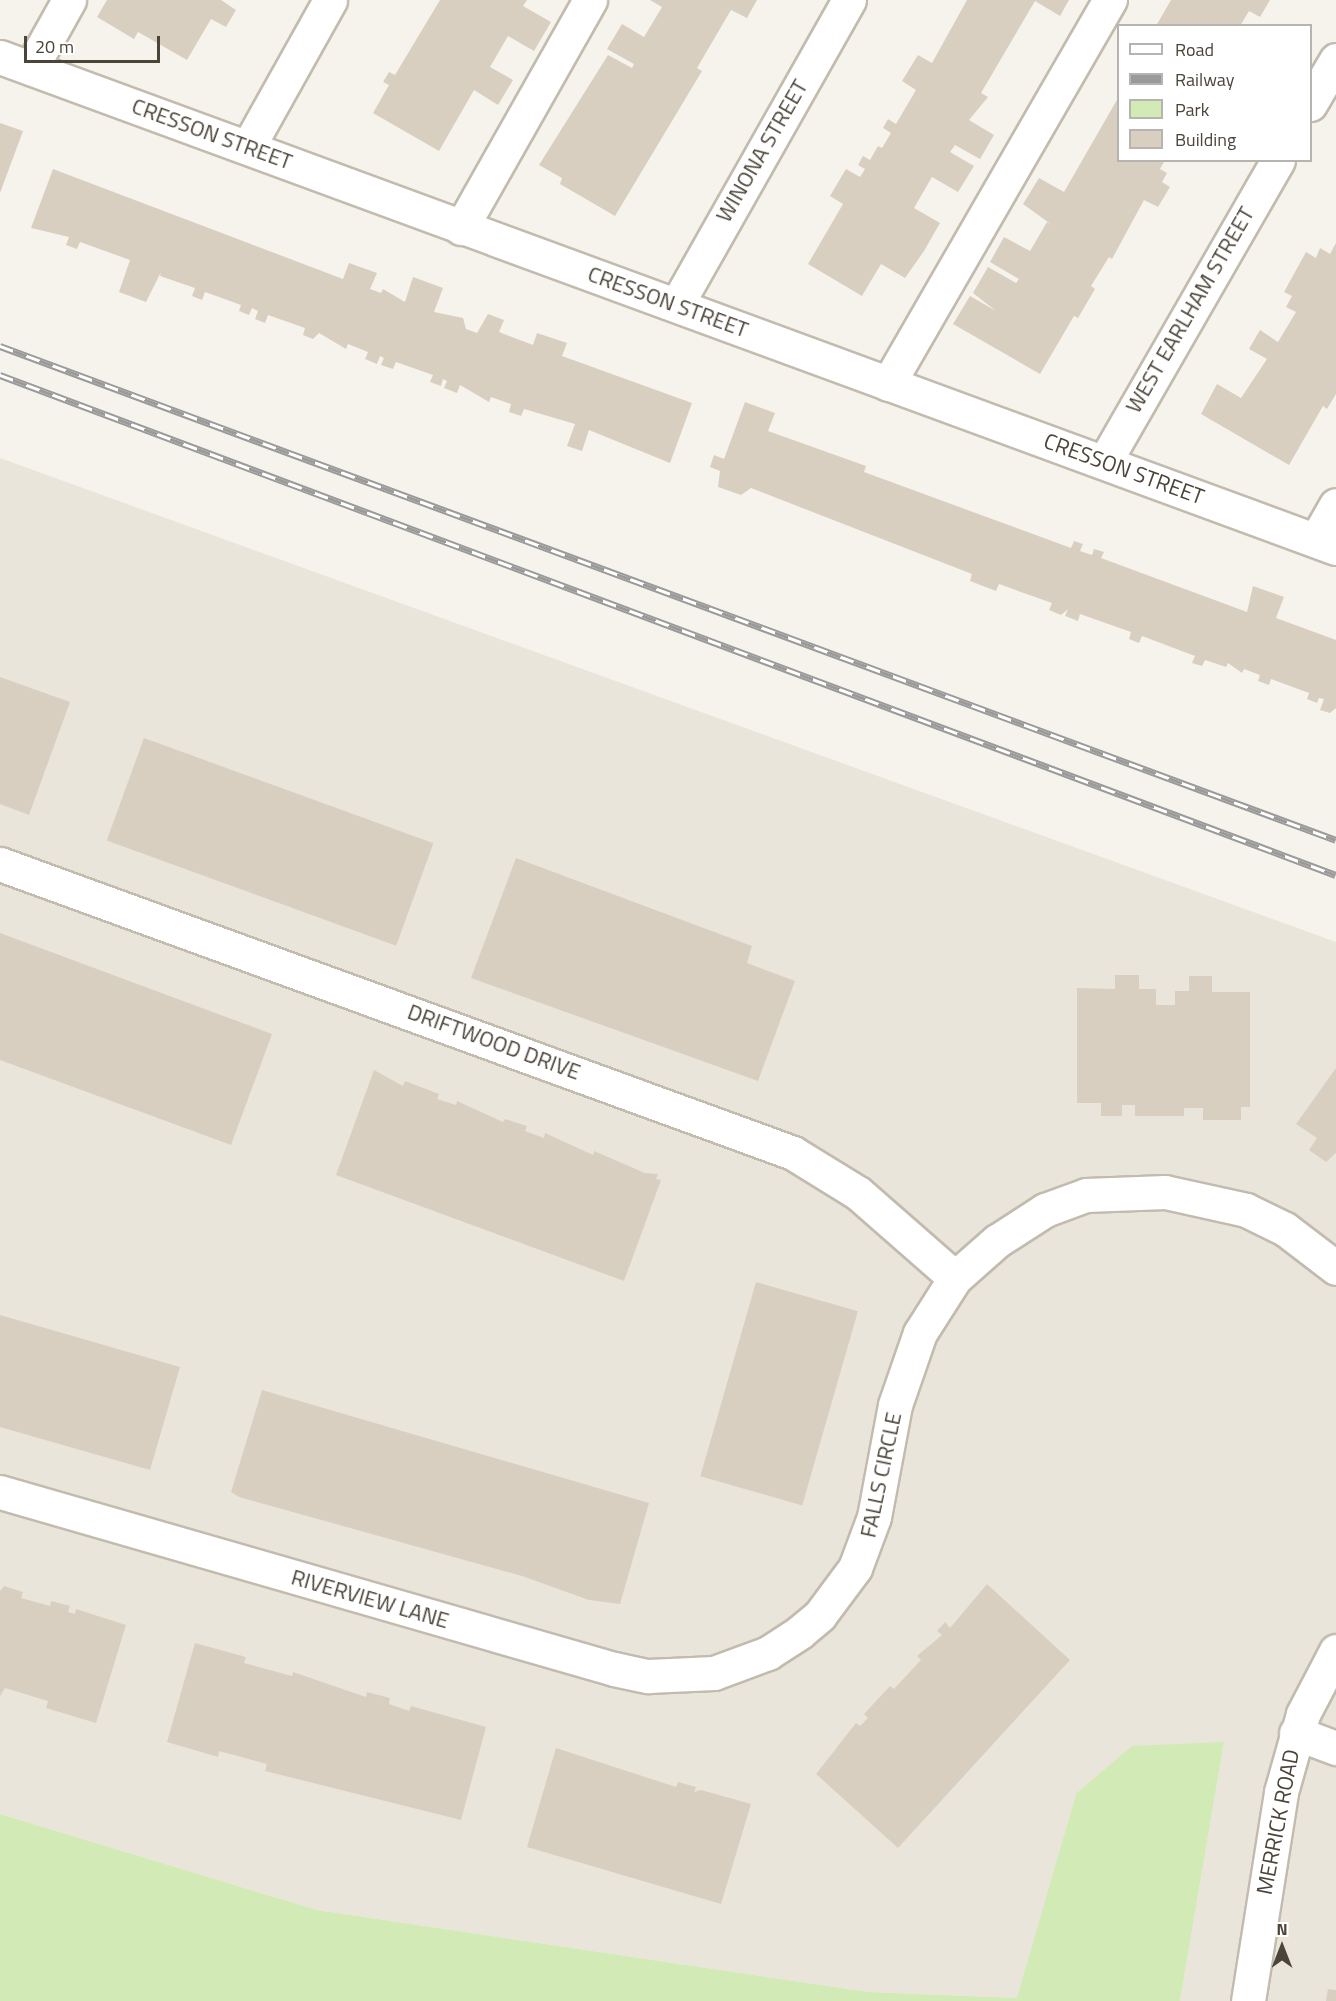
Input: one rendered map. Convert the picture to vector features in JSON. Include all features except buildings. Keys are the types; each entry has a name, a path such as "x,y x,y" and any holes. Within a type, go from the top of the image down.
{"street":[{"path":"31,68 69,0"},
{"path":"248,147 330,0"},
{"path":"461,228 590,0"},
{"name":"WINONA STREET","path":"677,304 849,0"},
{"path":"888,384 1110,0"},
{"name":"CRESSON STREET","path":"0,57 1326,544"},
{"path":"1312,102 1336,60"},
{"name":"WEST EARLHAM STREET","path":"1105,461 1277,162"},
{"path":"1326,544 1336,505"},
{"name":"DRIFTWOOD DRIVE","path":"0,864 793,1153 858,1193 955,1278"},
{"path":"955,1278 997,1241 1044,1210 1086,1194 1126,1191 1206,1198 1246,1210 1285,1229 1336,1268"},
{"name":"FALLS CIRCLE","path":"742,1664 807,1626 855,1568 874,1517 905,1369 920,1333 955,1278"},
{"name":"RIVERVIEW LANE","path":"0,1492 614,1670 680,1676 742,1664"},
{"name":"MERRICK ROAD","path":"1248,2001 1281,1792 1296,1733 1320,1676 1336,1651"},
{"path":"1296,1733 1336,1748"}],"shaded area":[{"path":"0,458 1336,942 1336,2001 1180,2001 1224,1742 1076,1794 1018,1998 868,1992 317,1910 0,1814"}],"green space":[{"path":"1224,1742 1180,2001 0,2001 0,1814 317,1910 868,1992 1017,1998 1076,1794 1132,1746"}],"railway":[{"path":"0,346 1336,840"},
{"path":"0,375 1336,875"}]}
